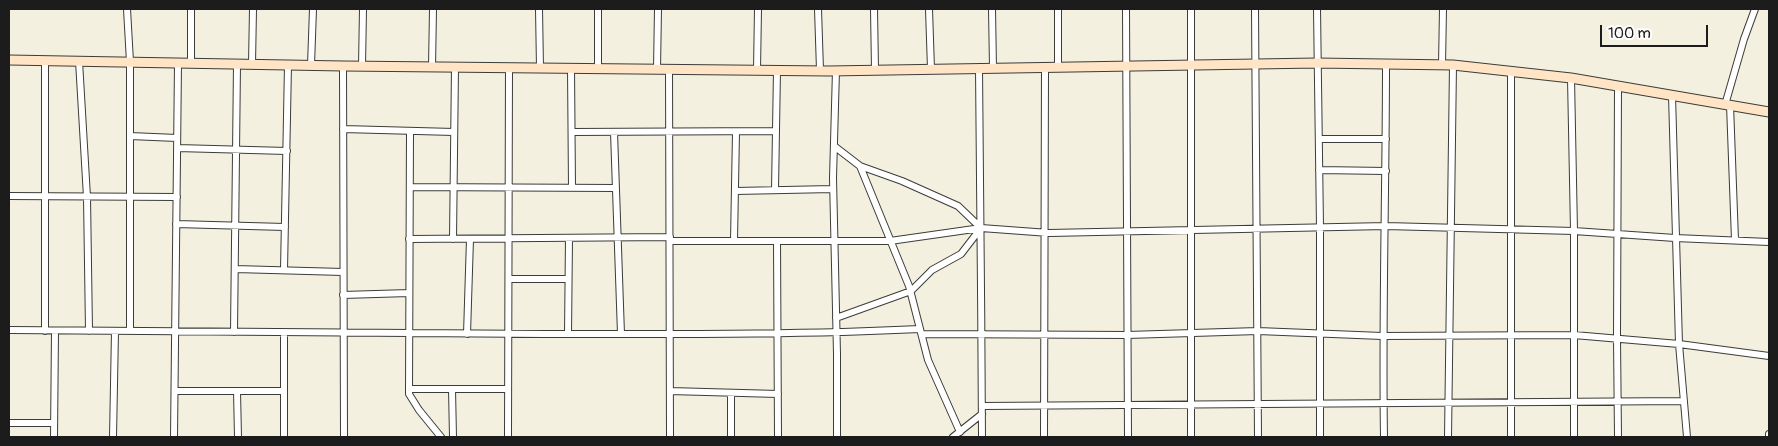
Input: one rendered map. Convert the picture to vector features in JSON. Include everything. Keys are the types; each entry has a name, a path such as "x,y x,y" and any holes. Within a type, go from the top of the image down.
{"main road":[{"path":"9,60 343,66 757,70 1317,63 1453,65 1571,78 1769,112"}],"street":[{"path":"128,9 130,62 130,332"},
{"path":"190,63 191,9"},
{"path":"252,64 253,9"},
{"path":"311,65 313,9"},
{"path":"362,66 363,9"},
{"path":"432,67 433,9"},
{"path":"539,9 540,68"},
{"path":"598,9 598,68"},
{"path":"657,69 658,9"},
{"path":"757,70 758,9"},
{"path":"818,9 820,70"},
{"path":"874,9 875,70"},
{"path":"930,9 931,69"},
{"path":"992,9 993,68"},
{"path":"1058,9 1058,67"},
{"path":"1126,9 1128,437"},
{"path":"1191,9 1191,437"},
{"path":"1255,9 1258,437"},
{"path":"1317,9 1320,437"},
{"path":"1442,65 1444,9"},
{"path":"1735,240 1727,105 1744,39 1755,9"},
{"path":"45,61 45,331"},
{"path":"79,61 87,197 89,331"},
{"path":"174,437 178,63"},
{"path":"234,332 236,64"},
{"path":"1384,437 1382,336 1386,226 1386,64"},
{"path":"284,270 288,65"},
{"path":"1448,437 1453,65"},
{"path":"343,66 344,437"},
{"path":"453,239 455,67"},
{"path":"1044,67 1044,437"},
{"path":"508,437 509,68"},
{"path":"571,68 572,188"},
{"path":"979,68 982,437"},
{"path":"670,69 670,437"},
{"path":"775,190 777,70"},
{"path":"836,70 833,189 837,333 837,437"},
{"path":"1511,71 1511,437"},
{"path":"1571,78 1574,231 1574,437"},
{"path":"1618,86 1618,437"},
{"path":"1672,95 1679,344 1686,437"},
{"path":"343,129 454,132"},
{"path":"410,131 409,394 419,410 441,437"},
{"path":"572,132 776,132"},
{"path":"614,132 621,334"},
{"path":"734,241 736,132"},
{"path":"130,136 177,138"},
{"path":"1319,139 1386,139"},
{"path":"834,146 860,166 902,181 958,206 981,228"},
{"path":"177,148 287,151"},
{"path":"860,166 911,291 928,360 960,432"},
{"path":"1319,170 1386,171"},
{"path":"410,188 616,188"},
{"path":"735,191 833,189"},
{"path":"9,196 176,197"},
{"path":"176,224 285,227"},
{"path":"410,239 618,238 734,241 890,241 981,228 1044,232 1386,226 1574,231 1769,242"},
{"path":"836,318 911,291 932,270 961,254 981,228"},
{"path":"568,238 568,334"},
{"path":"467,334 470,239"},
{"path":"777,241 778,437"},
{"path":"234,269 343,272"},
{"path":"508,279 568,279"},
{"path":"344,295 409,293"},
{"path":"9,330 344,334 670,334 921,331 980,335 1127,335 1258,331 1382,336 1574,335 1679,344 1769,356"},
{"path":"54,437 55,331"},
{"path":"112,437 115,331"},
{"path":"284,333 284,437"},
{"path":"409,389 508,389"},
{"path":"452,389 453,437"},
{"path":"175,391 284,392"},
{"path":"237,391 238,437"},
{"path":"670,391 778,394"},
{"path":"731,392 731,437"},
{"path":"982,406 1684,401"},
{"path":"953,437 982,414"},
{"path":"9,423 54,423"}]}
